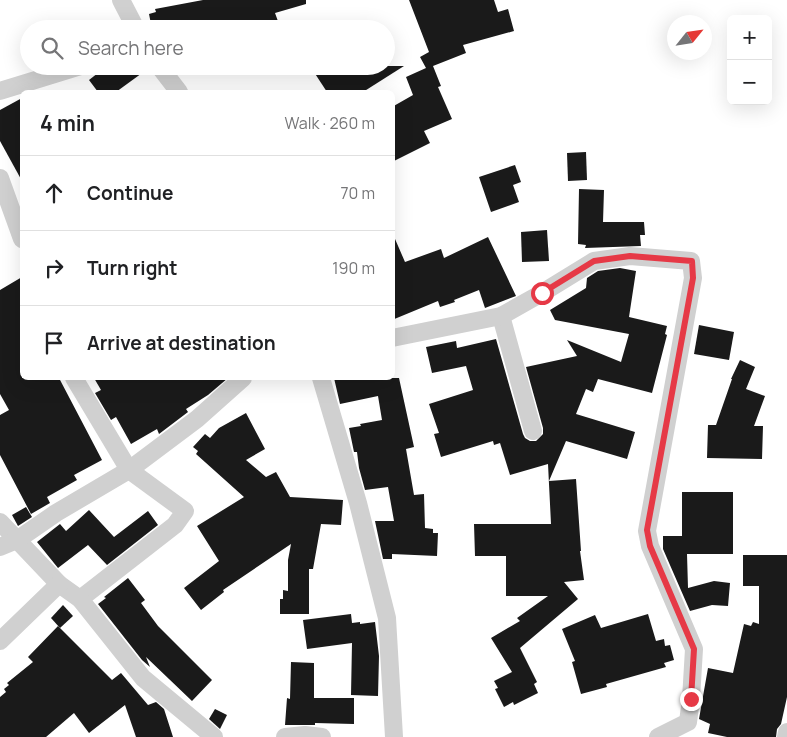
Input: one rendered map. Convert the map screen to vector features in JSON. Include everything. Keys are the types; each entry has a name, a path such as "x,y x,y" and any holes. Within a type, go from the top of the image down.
{"street":[{"path":"121,0 131,20"},
{"path":"0,91 52,75"},
{"path":"166,75 177,90"},
{"path":"0,178 20,233"},
{"path":"395,337 501,316 594,261 630,256 692,261 693,278 647,530 650,546 694,649 691,699 688,722 658,737"},
{"path":"501,316 533,431"},
{"path":"75,380 129,470 186,511 176,525 80,599"},
{"path":"0,547 17,540 56,513 129,470 197,419 241,380"},
{"path":"322,380 358,503 387,618 394,737"},
{"path":"0,522 59,584 80,599 143,678 214,737"},
{"path":"0,641 59,584"},
{"path":"786,737 787,732"},
{"path":"285,737 306,735 322,737"}],"building":[{"path":"203,0 306,0 306,4 275,13 278,20 150,20 149,14 156,12 155,9"},
{"path":"409,0 494,0 498,12 508,9 514,31 463,45 466,53 433,66 441,86 438,87 452,119 424,131 430,143 395,160 395,105 413,95 406,77 426,68 420,57 429,52"},
{"path":"395,66 404,66 395,72"},
{"path":"95,75 139,75 119,90 96,90 89,80"},
{"path":"316,75 390,75 366,90 326,90"},
{"path":"20,99 20,177 0,141 0,110"},
{"path":"586,152 587,180 568,181 567,153"},
{"path":"515,165 521,182 513,185 519,202 491,212 479,177"},
{"path":"579,189 604,190 603,222 644,222 645,235 640,235 641,246 585,248 586,245 578,244"},
{"path":"547,230 549,261 522,262 521,232"},
{"path":"488,237 516,296 485,308 479,290 440,307 438,301 395,319 395,239 405,262 441,249 444,258"},
{"path":"620,268 636,271 629,317 667,326 665,334 667,335 652,393 598,379 593,392 586,389 576,414 635,432 627,459 566,441 549,481 576,479 580,551 584,580 564,582 578,599 520,648 537,682 534,684 538,693 514,705 513,702 504,707 495,689 498,688 494,681 512,672 491,638 520,621 517,618 548,596 506,596 506,556 475,556 474,524 551,524 548,464 510,475 500,443 494,445 493,441 441,457 434,434 439,433 429,404 473,390 466,366 432,373 426,347 456,341 457,348 496,339 523,434 530,441 536,441 543,434 543,428 526,367 577,356 567,340 621,362 629,334 555,320 550,310 586,288 587,278 598,271"},
{"path":"20,278 20,380 60,380 102,460 74,475 77,480 47,497 50,503 31,514 0,455 0,415 9,410 0,394 0,290"},
{"path":"699,325 734,332 729,360 694,354"},
{"path":"740,360 755,367 746,389 765,396 754,426 763,426 762,459 707,458 708,425 716,425 731,379"},
{"path":"395,378 399,378 414,447 406,449 414,495 424,494 425,528 433,529 433,533 438,533 437,556 392,554 392,559 383,559 375,521 394,521 388,487 365,490 357,452 354,452 349,428 382,420 378,396 340,404 334,380 395,380"},
{"path":"95,380 226,380 208,395 186,409 188,412 159,434 157,429 131,444 116,417 111,420 95,393 101,390"},
{"path":"246,413 265,449 246,460 266,477 276,472 290,497 343,500 341,525 321,524 313,569 309,569 309,614 280,614 280,599 283,599 283,590 288,591 288,560 291,544 223,590 224,592 201,610 184,588 219,561 197,526 244,497 196,454 198,451 193,447 205,434 210,438 219,428"},
{"path":"682,492 733,492 733,554 687,554 688,588 714,581 730,583 728,606 712,605 690,611 663,549 663,536 682,536"},
{"path":"26,507 32,517 18,526 12,515"},
{"path":"89,510 114,537 148,511 158,525 107,565 88,545 58,568 37,542 60,524 66,531"},
{"path":"743,555 787,555 787,697 776,737 727,737 708,733 710,724 699,719 708,668 733,673 744,624 751,626 753,622 759,624 759,586 743,586"},
{"path":"128,578 145,600 141,603 158,626 212,680 192,701 146,657 150,667 142,660 98,604"},
{"path":"63,605 73,616 60,628 51,618"},
{"path":"351,614 352,623 375,622 379,656 378,696 351,695 352,643 307,649 303,620"},
{"path":"648,614 656,641 664,639 665,646 670,645 674,660 664,663 666,667 606,684 607,687 581,694 572,662 575,661 562,629 595,615 601,628"},
{"path":"58,626 112,680 121,673 148,705 156,702 164,709 173,737 136,737 125,705 89,733 74,713 46,737 0,737 0,697 6,692 4,689 9,685 7,683 33,662 28,657"},
{"path":"291,662 314,663 314,698 354,698 354,724 315,723 315,725 285,725 287,698 290,699"},
{"path":"215,709 227,715 220,729 209,719"}],"route":[{"path":"542,293 594,261 630,256 692,261 693,278 647,530 650,546 694,649 691,699"}]}
